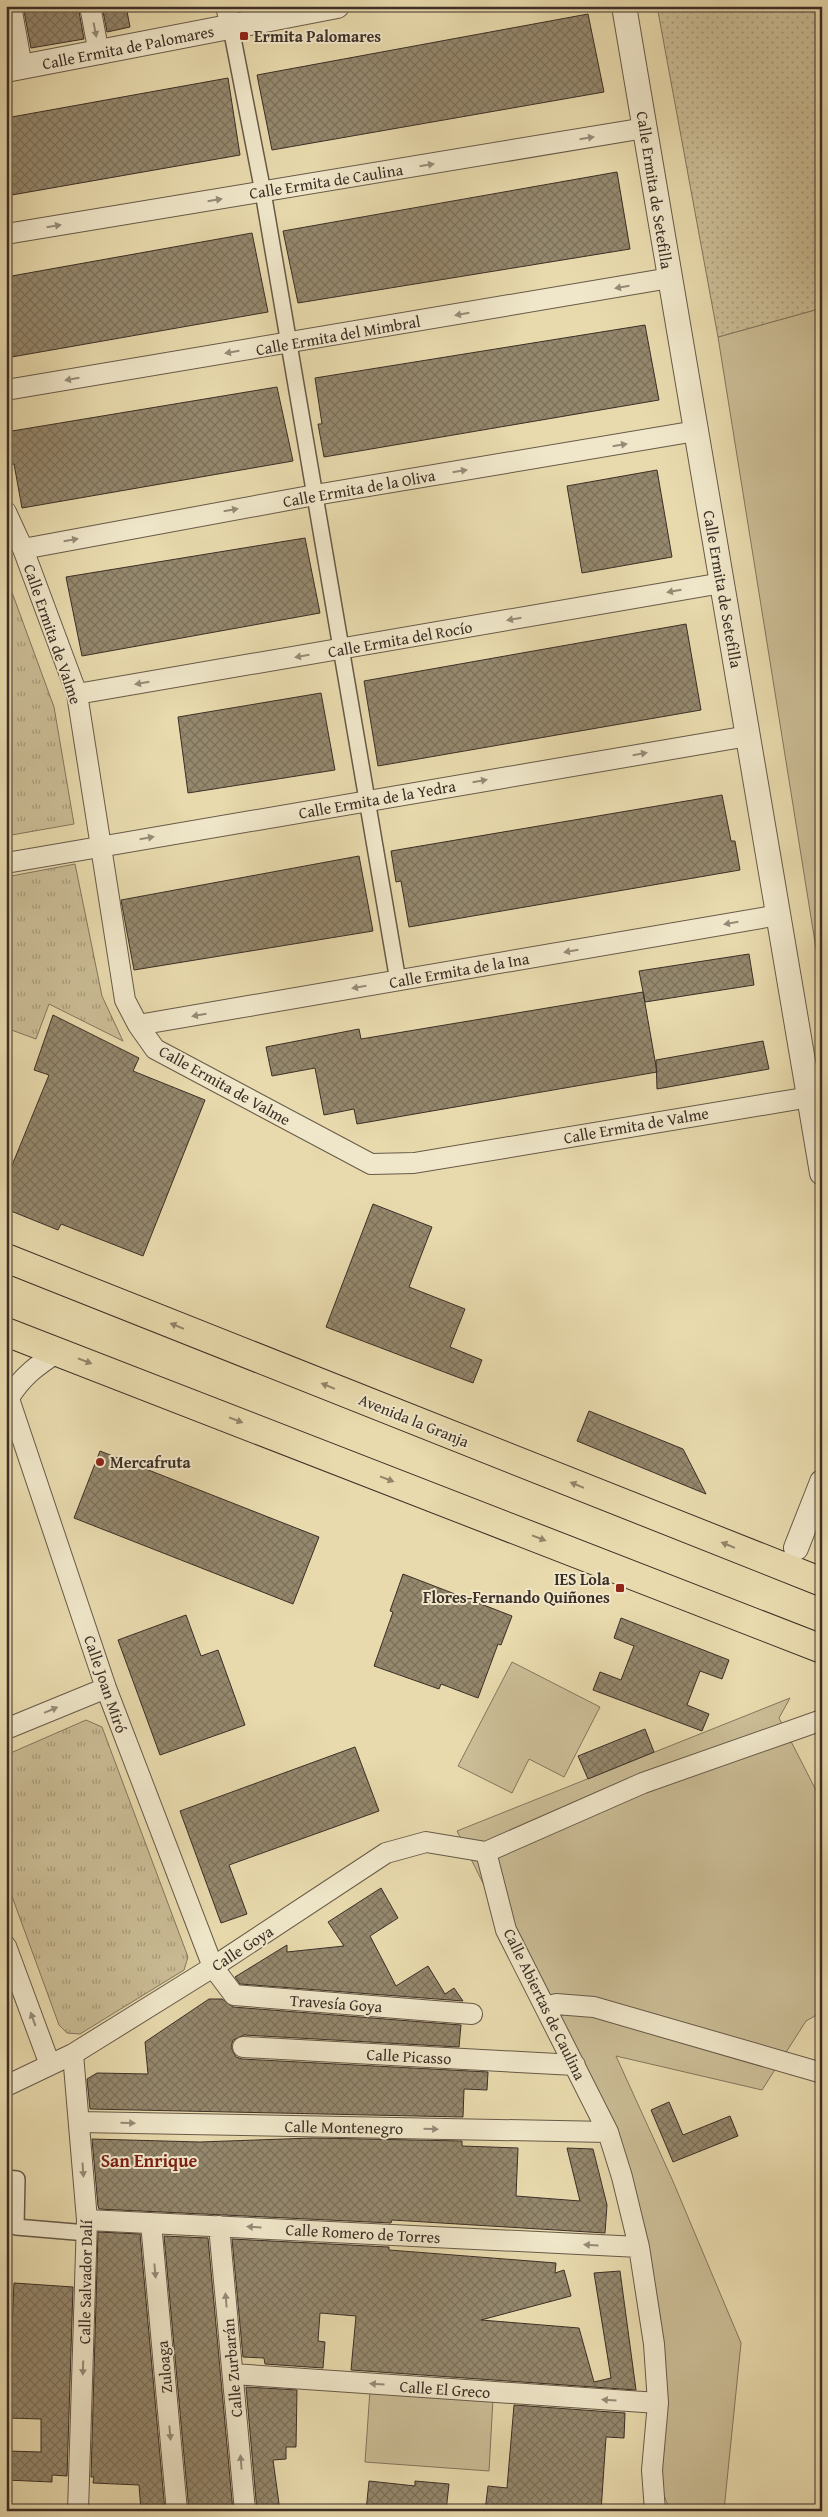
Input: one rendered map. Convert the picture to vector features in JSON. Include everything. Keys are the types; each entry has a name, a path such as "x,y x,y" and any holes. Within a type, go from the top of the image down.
{"main road":[{"name":"Avenida la Granja","path":"6,1258 816,1580"},
{"path":"6,1332 822,1649"}],"street":[{"path":"11,6 14,68"},
{"path":"90,6 99,54"},
{"name":"Calle Ermita de Palomares","path":"14,68 99,54 229,17 337,6"},
{"name":"Calle Ermita de Setefilla","path":"624,6 822,1173"},
{"path":"229,17 263,192 398,981"},
{"name":"Calle Ermita de Caulina","path":"6,234 645,128"},
{"name":"Calle Ermita del Mimbral","path":"6,390 670,278"},
{"name":"Calle Ermita de la Oliva","path":"23,548 315,495 696,431"},
{"name":"Calle Ermita de Valme","path":"6,512 23,548 77,694 99,846 125,1000 138,1025 155,1049 371,1164 414,1163 810,1097"},
{"name":"Calle Ermita del Rocío","path":"77,694 342,650 722,583"},
{"name":"Calle Ermita de la Yedra","path":"6,863 748,736"},
{"name":"Calle Ermita de la Ina","path":"138,1025 779,915"},
{"name":"Calle Joan Miró","path":"59,1352 31,1370 7,1395 106,1688 212,1967"},
{"path":"816,1580 799,1562 796,1548 822,1482"},
{"path":"766,1560 784,1556 796,1548"},
{"path":"6,1729 106,1688"},
{"path":"486,1852 643,1783 822,1720"},
{"name":"Calle Goya","path":"6,2086 74,2054 212,1967 386,1853 426,1842 486,1852"},
{"name":"Calle Abiertas de Caulina","path":"486,1852 506,1930 608,2132 640,2247 654,2344 658,2403 652,2470 656,2510"},
{"path":"6,1946 50,2064"},
{"name":"Travesía Goya","path":"212,1967 234,1995 472,2014"},
{"path":"546,2007 556,2004 594,2007 822,2073"},
{"name":"Calle Picasso","path":"243,2047 575,2065"},
{"name":"Calle Salvador Dalí","path":"74,2054 87,2226 78,2511"},
{"name":"Calle Montenegro","path":"79,2122 608,2132"},
{"path":"6,2178 17,2179 16,2227 87,2226"},
{"name":"Calle Romero de Torres","path":"87,2226 151,2223 640,2247"},
{"name":"Zuloaga","path":"151,2223 177,2511"},
{"name":"Calle Zurbarán","path":"219,2226 245,2511"},
{"name":"Calle El Greco","path":"233,2374 658,2403"}],"green space":[{"path":"657,6 822,6 822,308 718,337"},
{"path":"822,308 822,986 718,337"},
{"path":"6,576 54,707 74,824 6,836"},
{"path":"75,864 102,996 123,1041 49,1004 36,1039 6,1028 6,877"},
{"path":"512,1662 600,1707 564,1777 529,1759 512,1793 458,1766"},
{"path":"790,1698 779,1718 822,1802 822,2012 806,2021 762,2090 616,2056 672,2179 741,2343 724,2510 670,2511 655,2472 662,2400 660,2315 619,2156 457,1831"},
{"path":"86,1720 102,1727 188,1957 184,1970 80,2034 67,2033 59,2025 6,1880 6,1755"},
{"path":"370,2390 493,2399 489,2471 365,2462"}],"building":[{"path":"23,6 78,6 84,39 31,48"},
{"path":"102,6 126,6 130,27 107,32"},
{"path":"588,14 604,92 272,150 257,75"},
{"path":"228,78 240,155 6,196 6,118"},
{"path":"617,172 630,249 298,303 283,231"},
{"path":"252,233 268,312 6,358 6,277"},
{"path":"645,325 659,400 324,457 318,424 322,424 315,378"},
{"path":"277,387 293,461 22,508 14,464 6,465 6,432"},
{"path":"657,470 672,557 582,573 567,486"},
{"path":"305,538 320,613 82,656 66,577"},
{"path":"686,624 701,710 378,766 364,681"},
{"path":"321,693 335,770 188,793 178,717"},
{"path":"722,795 731,841 735,841 740,870 409,927 401,881 396,882 391,851"},
{"path":"359,856 373,931 134,970 121,900"},
{"path":"749,954 754,985 645,1002 639,971"},
{"path":"643,992 657,1072 357,1124 354,1109 324,1115 315,1068 272,1076 266,1047 359,1029 361,1039"},
{"path":"53,1015 139,1058 133,1071 205,1100 143,1256 61,1224 58,1230 6,1209 6,1180 49,1075 34,1070"},
{"path":"763,1041 769,1069 657,1089 656,1060"},
{"path":"373,1204 432,1227 409,1287 465,1309 450,1347 482,1360 473,1383 326,1327"},
{"path":"589,1411 683,1449 706,1494 577,1441"},
{"path":"100,1451 319,1537 293,1604 74,1518"},
{"path":"403,1574 512,1616 501,1645 498,1644 478,1698 441,1684 439,1689 374,1666 393,1612 390,1611"},
{"path":"186,1615 201,1656 218,1650 245,1725 160,1755 118,1640"},
{"path":"621,1618 729,1660 722,1679 700,1671 687,1705 709,1714 702,1731 593,1690 600,1672 621,1680 634,1646 614,1638"},
{"path":"645,1729 654,1752 588,1779 578,1756"},
{"path":"355,1747 379,1811 229,1865 247,1914 221,1923 180,1811"},
{"path":"381,1888 398,1918 370,1936 396,1986 428,1966 445,1994 454,1988 463,2001 240,1984 235,1977 287,1945 287,1952 344,1946 328,1922"},
{"path":"209,1999 222,1999 233,2007 461,2025 459,2047 244,2035 233,2040 231,2047 236,2057 242,2059 488,2072 487,2090 464,2089 463,2117 90,2109 87,2079 97,2073 148,2074 145,2042"},
{"path":"669,2102 683,2135 730,2116 738,2136 673,2162 651,2110"},
{"path":"313,2138 462,2141 462,2146 518,2148 516,2196 580,2201 567,2148 593,2149 607,2205 605,2233 392,2220 391,2223 99,2209 98,2206 92,2139 200,2142"},
{"path":"98,2232 140,2234 165,2511 141,2511 139,2485 93,2483 94,2477 91,2477"},
{"path":"164,2236 208,2238 233,2511 189,2511"},
{"path":"232,2239 389,2247 389,2250 556,2263 555,2273 564,2270 571,2296 481,2320 579,2328 594,2382 611,2378 594,2273 620,2271 636,2390 351,2370 356,2316 320,2313 318,2341 325,2342 323,2368 265,2364 264,2358 243,2357"},
{"path":"14,2283 73,2287 67,2476 52,2475 52,2482 6,2480 6,2451 41,2452 41,2419 8,2418"},
{"path":"246,2387 297,2390 296,2447 286,2447 286,2459 273,2460 280,2511 257,2511"},
{"path":"514,2405 625,2413 624,2438 606,2437 601,2511 485,2511 488,2486 507,2488"},
{"path":"369,2481 415,2486 415,2481 449,2484 446,2511 366,2511"}],"place":[{"name":"Ermita Palomares","path":"244,36"},
{"name":"Mercafruta","path":"100,1462"},
{"name":"IES Lola Flores-Fernando Quiñones","path":"620,1588"}],"district":[{"name":"San Enrique","path":"149,2161"}]}
